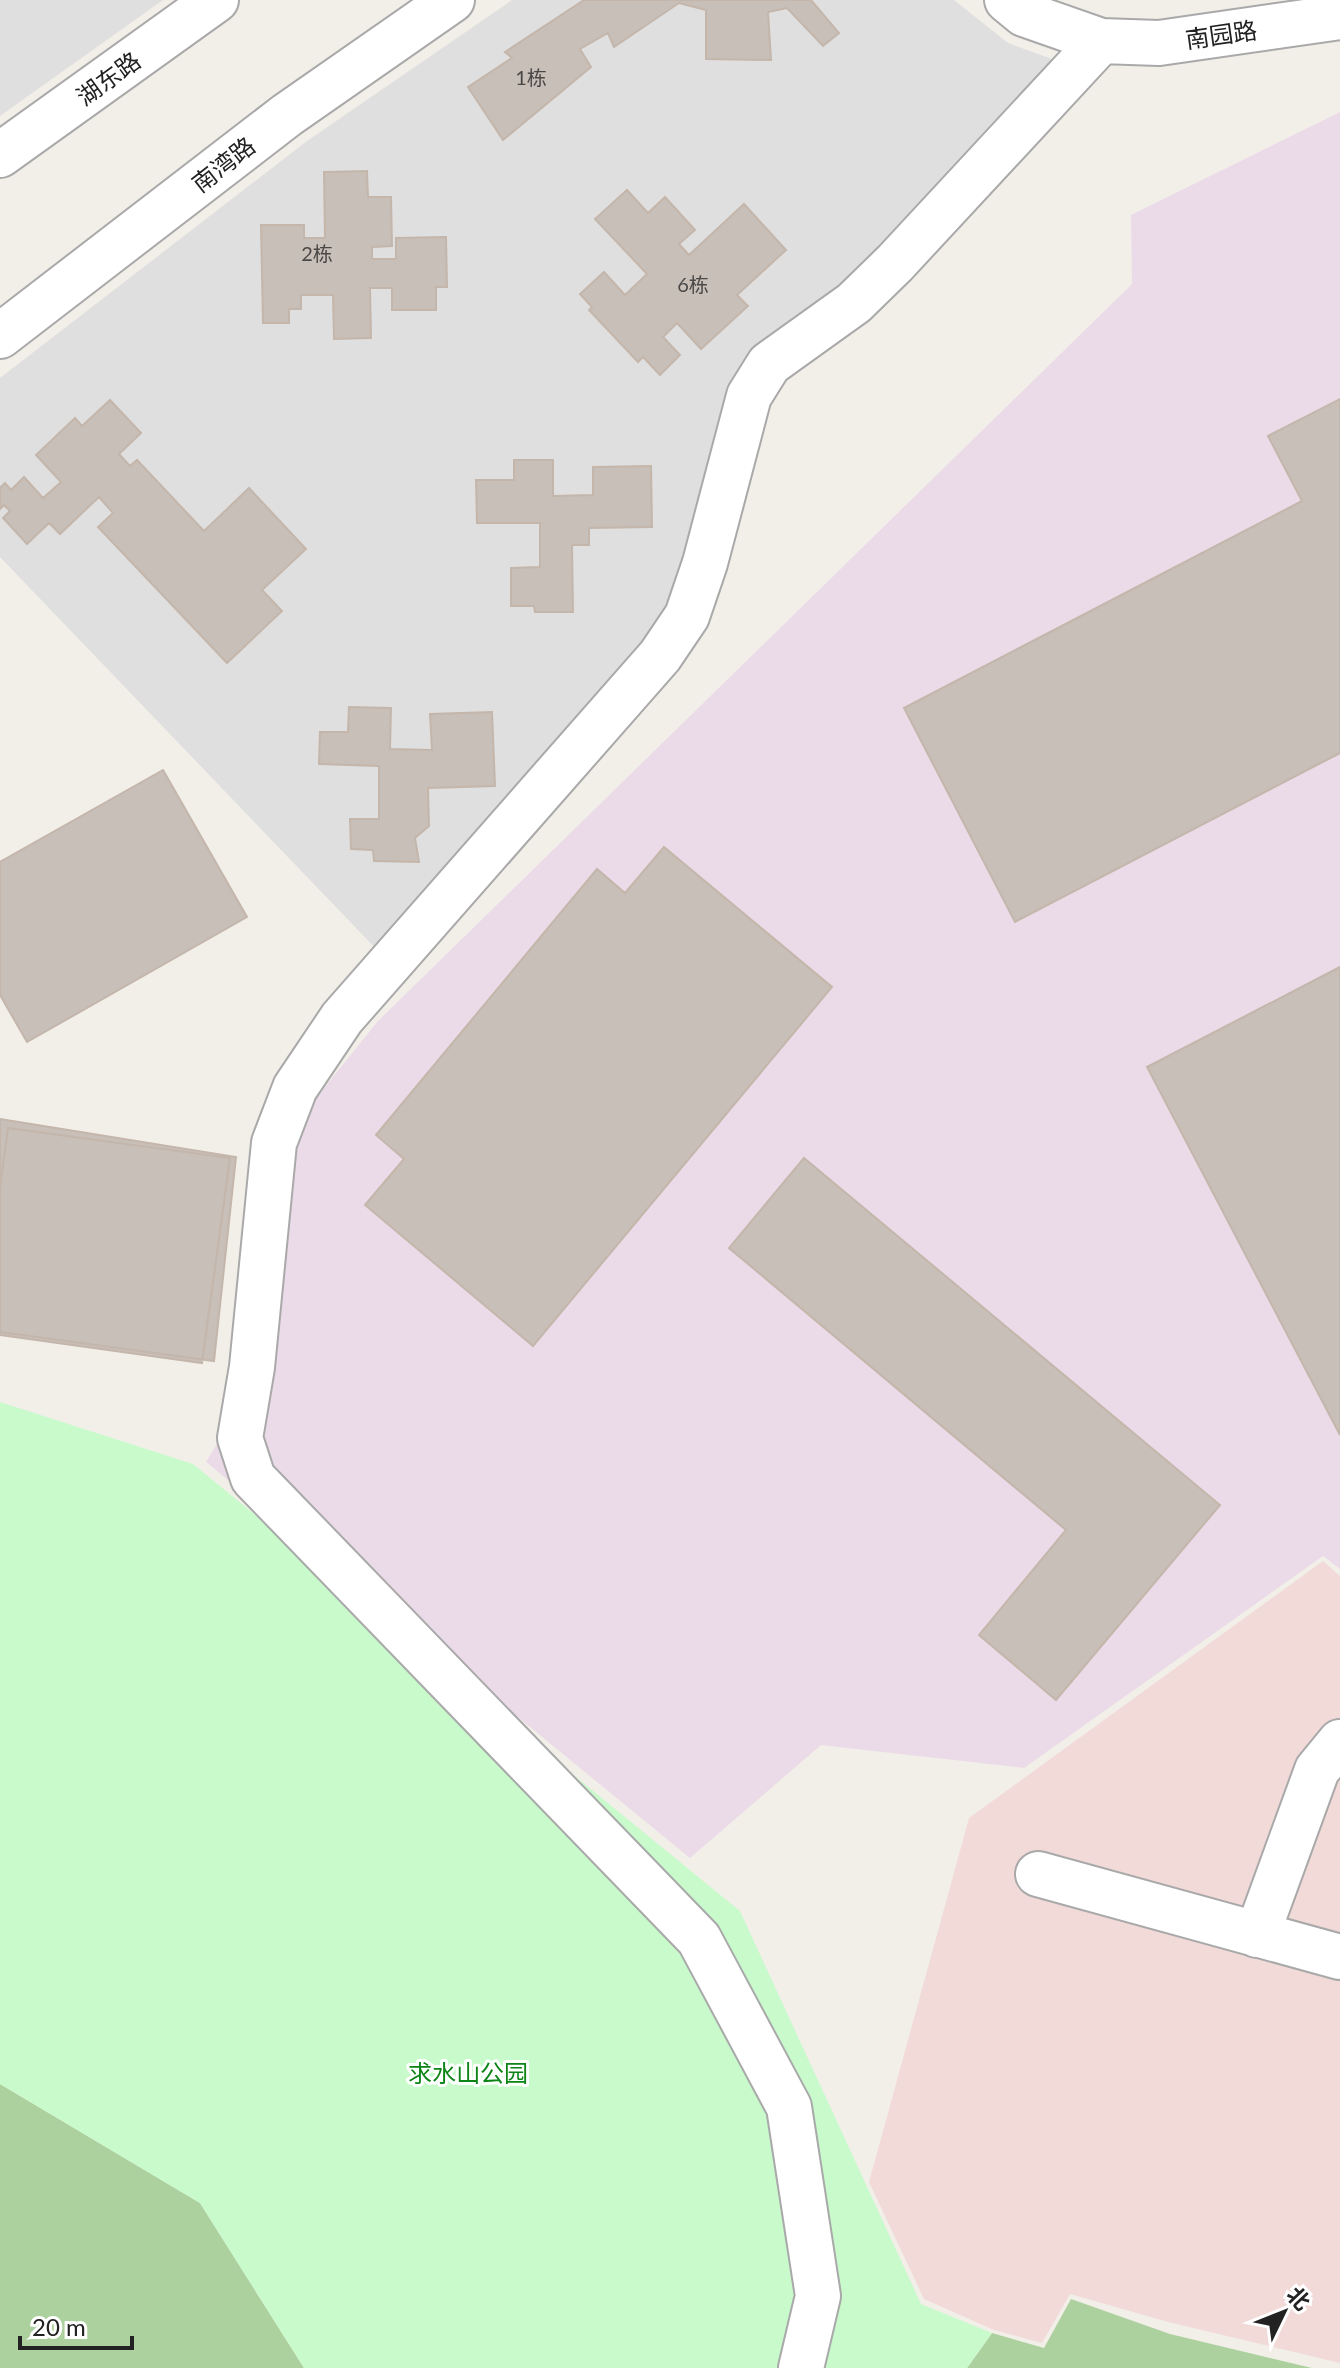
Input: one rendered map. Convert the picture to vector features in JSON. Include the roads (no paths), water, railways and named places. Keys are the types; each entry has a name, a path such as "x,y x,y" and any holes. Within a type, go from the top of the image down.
{"street":[{"name":"湖东路","path":"0,155 216,0"},
{"name":"南湾路","path":"0,336 287,115 452,0"},
{"path":"801,2368 818,2296 789,2107 699,1939 253,1478 240,1438 252,1367 274,1143 295,1088 342,1018 660,656 687,616 705,563 749,396 769,364 854,303 1101,41 1024,14 1007,0"},
{"name":"南园路","path":"1101,41 1159,43 1340,17"},
{"path":"1257,1935 1317,1770 1340,1742"},
{"path":"1038,1874 1340,1957"}],"park label":[{"name":"求水山公园","path":"468,2072"}]}
